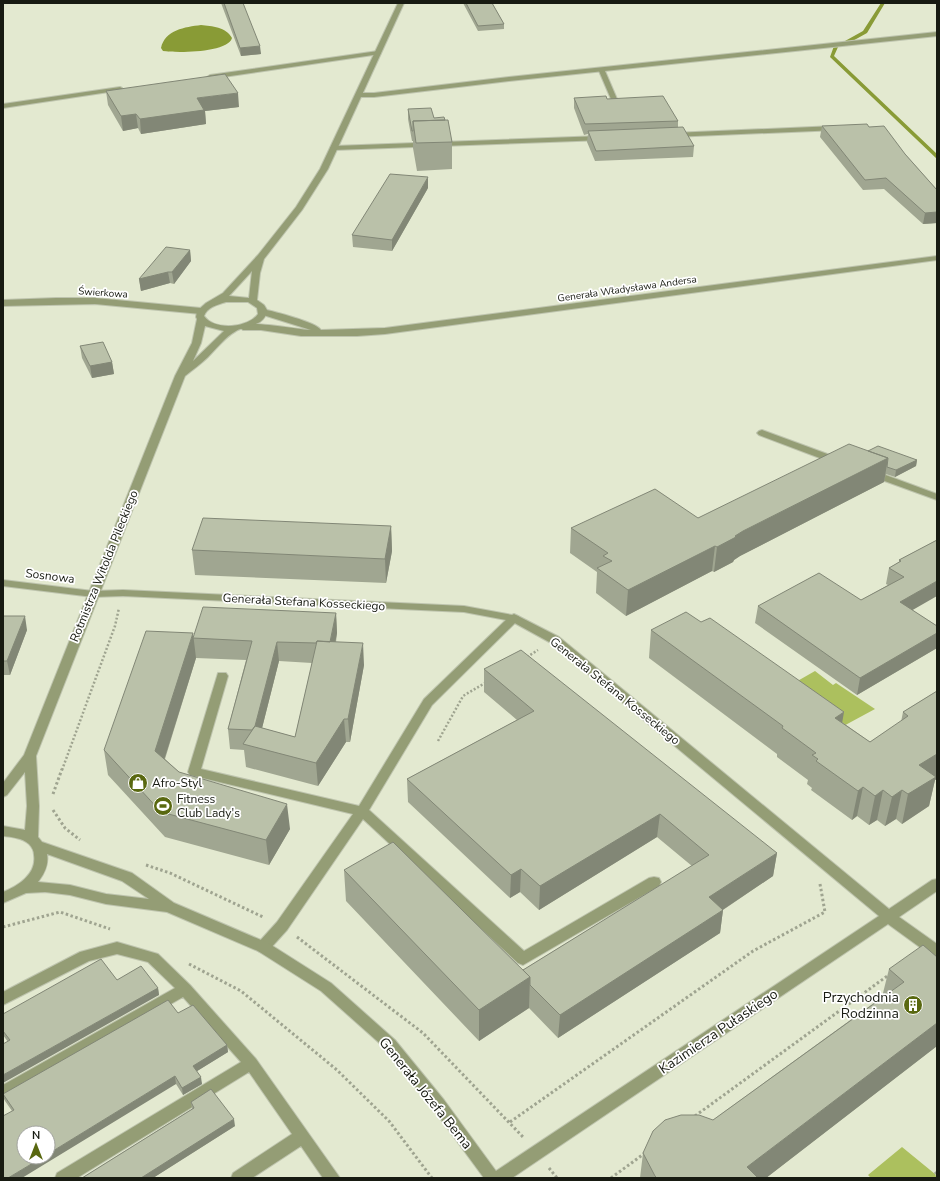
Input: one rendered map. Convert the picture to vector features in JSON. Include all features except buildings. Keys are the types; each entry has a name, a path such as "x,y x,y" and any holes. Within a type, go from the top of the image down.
{"street":[{"path":"215,302 226,294 261,257 299,208 324,169 401,3"},
{"path":"358,95 937,34"},
{"path":"206,77 378,53"},
{"path":"602,70 614,99"},
{"path":"3,106 128,88"},
{"path":"665,135 840,128"},
{"path":"334,148 610,138"},
{"path":"253,302 256,273 261,257"},
{"name":"Generała Władysława Andersa","path":"243,327 261,327 302,332 357,333 385,331 937,258"},
{"path":"201,316 207,305 215,302 235,299 253,302 259,305 262,312 259,320 243,327 233,329"},
{"name":"Świerkowa","path":"3,303 56,301 95,302 201,316 205,324 213,327 233,329"},
{"name":"Generała Władysława Andersa","path":"262,312 309,326 319,332"},
{"name":"Rotmistrza Witolda Pileckiego","path":"3,792 30,756 180,376 191,357 199,337 201,316"},
{"name":"Rotmistrza Witolda Pileckiego","path":"180,376 204,356 226,333 233,329"},
{"path":"762,433 844,463"},
{"path":"865,471 937,497"},
{"name":"Sosnowa","path":"3,583 93,594"},
{"name":"Generała Stefana Kosseckiego","path":"93,594 123,594 464,609 514,618 555,640 889,917 937,952"},
{"path":"263,947 282,926 362,811 428,702 514,618"},
{"path":"222,676 194,772 362,811 523,959 654,882"},
{"name":"Rotmistrza Witolda Pileckiego","path":"25,888 35,878 41,867 42,856 35,842 30,756"},
{"name":"Generała Józefa Bema","path":"3,831 16,832 35,842 127,877 168,907 263,947 326,987 390,1044 439,1105 493,1178"},
{"name":"Kazimierza Pułaskiego","path":"499,1178 937,884"},
{"path":"3,898 25,888 45,887 70,890 106,899 168,907"},
{"path":"3,1000 85,956 117,948 153,958 185,989 251,1063 332,1178"},
{"path":"3,1093 185,989"},
{"path":"63,1178 251,1063"},
{"path":"239,1178 303,1136"}],"path":[{"path":"52,797 115,626 123,594"},
{"path":"526,658 538,650"},
{"path":"438,741 463,696 488,681"},
{"path":"510,1122 753,951 825,912 819,882"},
{"path":"3,927 60,912 113,930"},
{"path":"185,962 241,990 337,1070 389,1121 432,1178"},
{"path":"694,1117 891,973"},
{"path":"611,1178 649,1150"}],"shaded area":[{"path":"201,25 222,29 232,38 228,43 221,47 201,51 170,52 163,51 161,48 167,37 176,30"},
{"path":"815,671 833,685 836,683 875,709 838,729 787,687"},
{"path":"902,1147 935,1174 937,1178 871,1178 868,1175"}],"waterway":[{"path":"847,42 865,32 883,3"},
{"path":"836,47 832,56 937,157"}],"place":[{"name":"Afro-Styl","path":"138,783"},
{"name":"Fitness Club Lady's","path":"163,806"},
{"name":"Przychodnia Rodzinna","path":"913,1005"}]}
